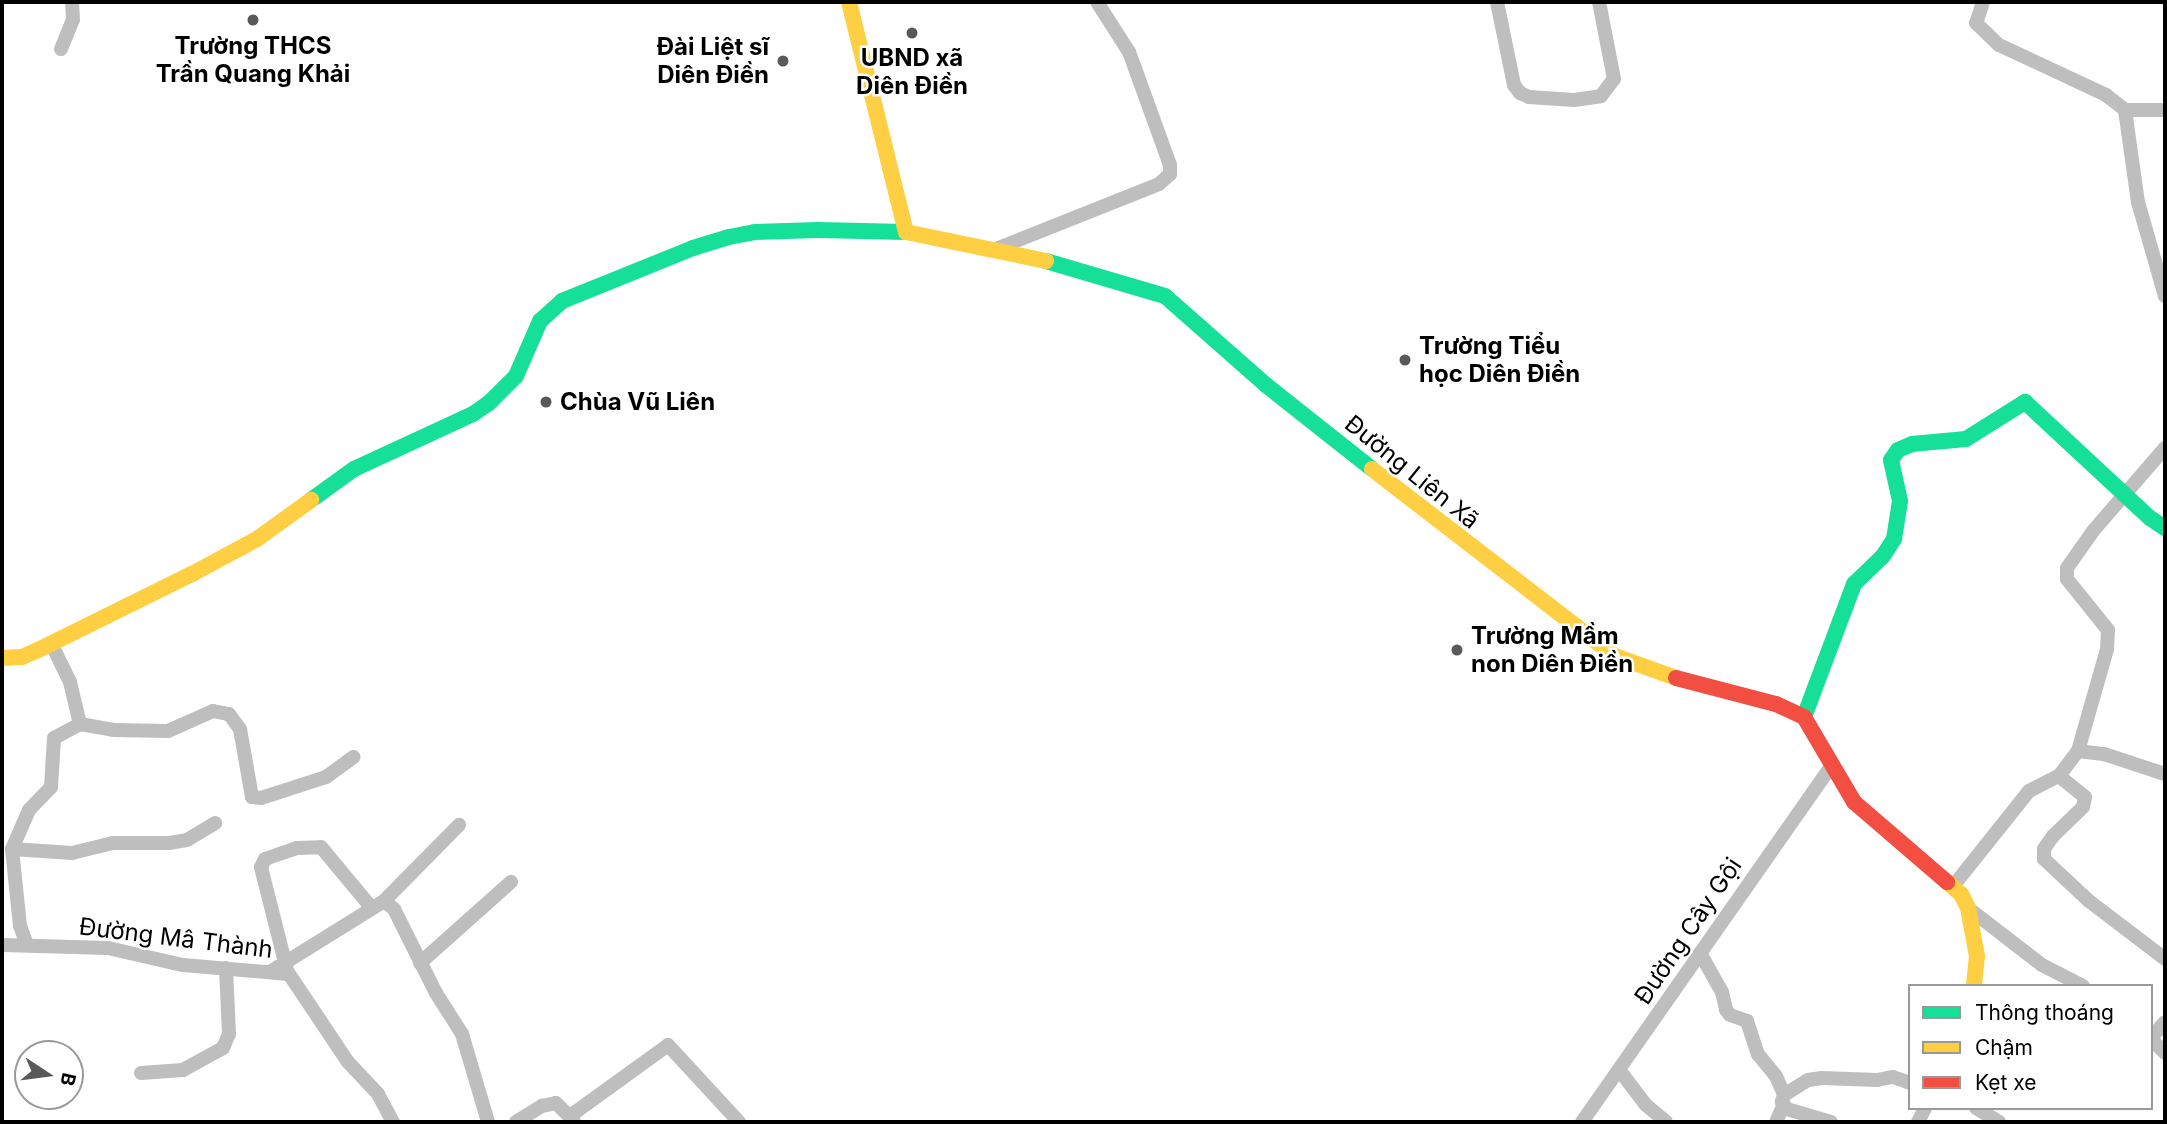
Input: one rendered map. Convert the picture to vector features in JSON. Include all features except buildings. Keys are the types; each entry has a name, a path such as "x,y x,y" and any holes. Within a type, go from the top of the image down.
{"street":[{"path":"61,49 73,20 72,2"},
{"path":"849,2 906,232"},
{"path":"996,249 1159,184 1170,174 1170,164 1129,52 1097,2"},
{"path":"1497,2 1514,85 1529,97 1562,100 1601,96 1614,79 1599,2"},
{"path":"1983,2 1976,23 1999,45 2106,95 2125,110 2165,110"},
{"path":"2125,110 2138,202 2165,296"},
{"name":"Đường Liên Xã","path":"2,658 22,657 257,539 354,469 481,409 516,376 540,321 562,301 693,248 729,237 755,232 818,230 906,232 996,249 1166,296 1266,385 1483,557 1615,656 1654,672 1776,704 1804,717"},
{"path":"1974,984 1977,956 1968,908 1954,885 1854,802 1804,717 1854,584 1883,556 1894,539 1900,500 1891,460 1898,450 1912,444 1966,439 2025,402 2165,528"},
{"path":"1954,885 2029,791 2059,776 2078,751 2107,649 2108,630 2067,579 2067,568 2093,531 2165,448"},
{"path":"51,643 70,682 80,724"},
{"path":"27,945 20,926 12,849 29,810 51,787 51,743 54,738 80,724 113,730 168,731 213,711 229,714 240,729 252,797 261,798 326,777 354,757"},
{"path":"2078,751 2104,754 2165,774"},
{"name":"Đường Cây Gội","path":"1582,1122 1620,1072 1831,766"},
{"path":"2059,776 2085,797 2083,807 2053,836 2045,849 2044,859 2081,895 2165,959"},
{"path":"12,849 72,852 126,842 169,843 187,840 215,823"},
{"path":"459,825 377,904 287,968 261,867 265,859 297,848 321,847 377,904 394,909 420,963 462,1034 488,1122"},
{"path":"420,963 511,882"},
{"path":"1968,908 2042,965 2079,984"},
{"name":"Đường Mâ Thành","path":"2,945 108,948 183,965 270,972 287,968 348,1062 378,1094 393,1122"},
{"path":"1700,953 1722,992 1726,1010 1730,1016 1747,1021 1758,1055 1776,1076 1783,1100 1776,1122"},
{"path":"141,1073 183,1070 223,1048 229,1034 226,968"},
{"path":"2153,1036 2165,1022"},
{"path":"2153,1040 2165,1053"},
{"path":"516,1122 542,1106 556,1103 572,1119 668,1045 739,1122"},
{"path":"1620,1072 1646,1105 1666,1122"},
{"path":"1783,1100 1815,1078 1877,1080 1894,1077 1908,1082"},
{"path":"1783,1100 1830,1122"},
{"path":"1979,1110 1999,1122"}],"traffic: fast":[{"path":"311,500 354,469 473,414 489,403 516,376 540,321 562,301 693,248 729,237 755,232 818,230 906,232"},
{"path":"1046,261 1165,296 1266,385 1372,469"},
{"path":"1804,717 1854,584 1883,556 1894,539 1900,501 1891,460 1898,450 1912,444 1966,439 2025,402 2150,518 2165,528"}],"traffic: slow":[{"path":"849,2 906,232 1046,261"},
{"path":"1372,469 1615,656 1676,678"},
{"path":"2,658 22,657 38,650 192,574 257,539 311,500"},
{"path":"1947,882 1961,894 1968,908 1977,956 1974,984"}],"traffic: jam":[{"path":"1676,678 1776,704 1804,717 1854,802 1947,882"}],"place":[{"name":"Trường THCS Trần Quang Khải","path":"253,20"},
{"name":"UBND xã Diên Điền","path":"912,33"},
{"name":"Đài Liệt sĩ Diên Điền","path":"783,61"},
{"name":"Trường Tiểu học Diên Điền","path":"1405,360"},
{"name":"Chùa Vũ Liên","path":"546,402"},
{"name":"Trường Mầm non Diên Điền","path":"1457,650"}]}
